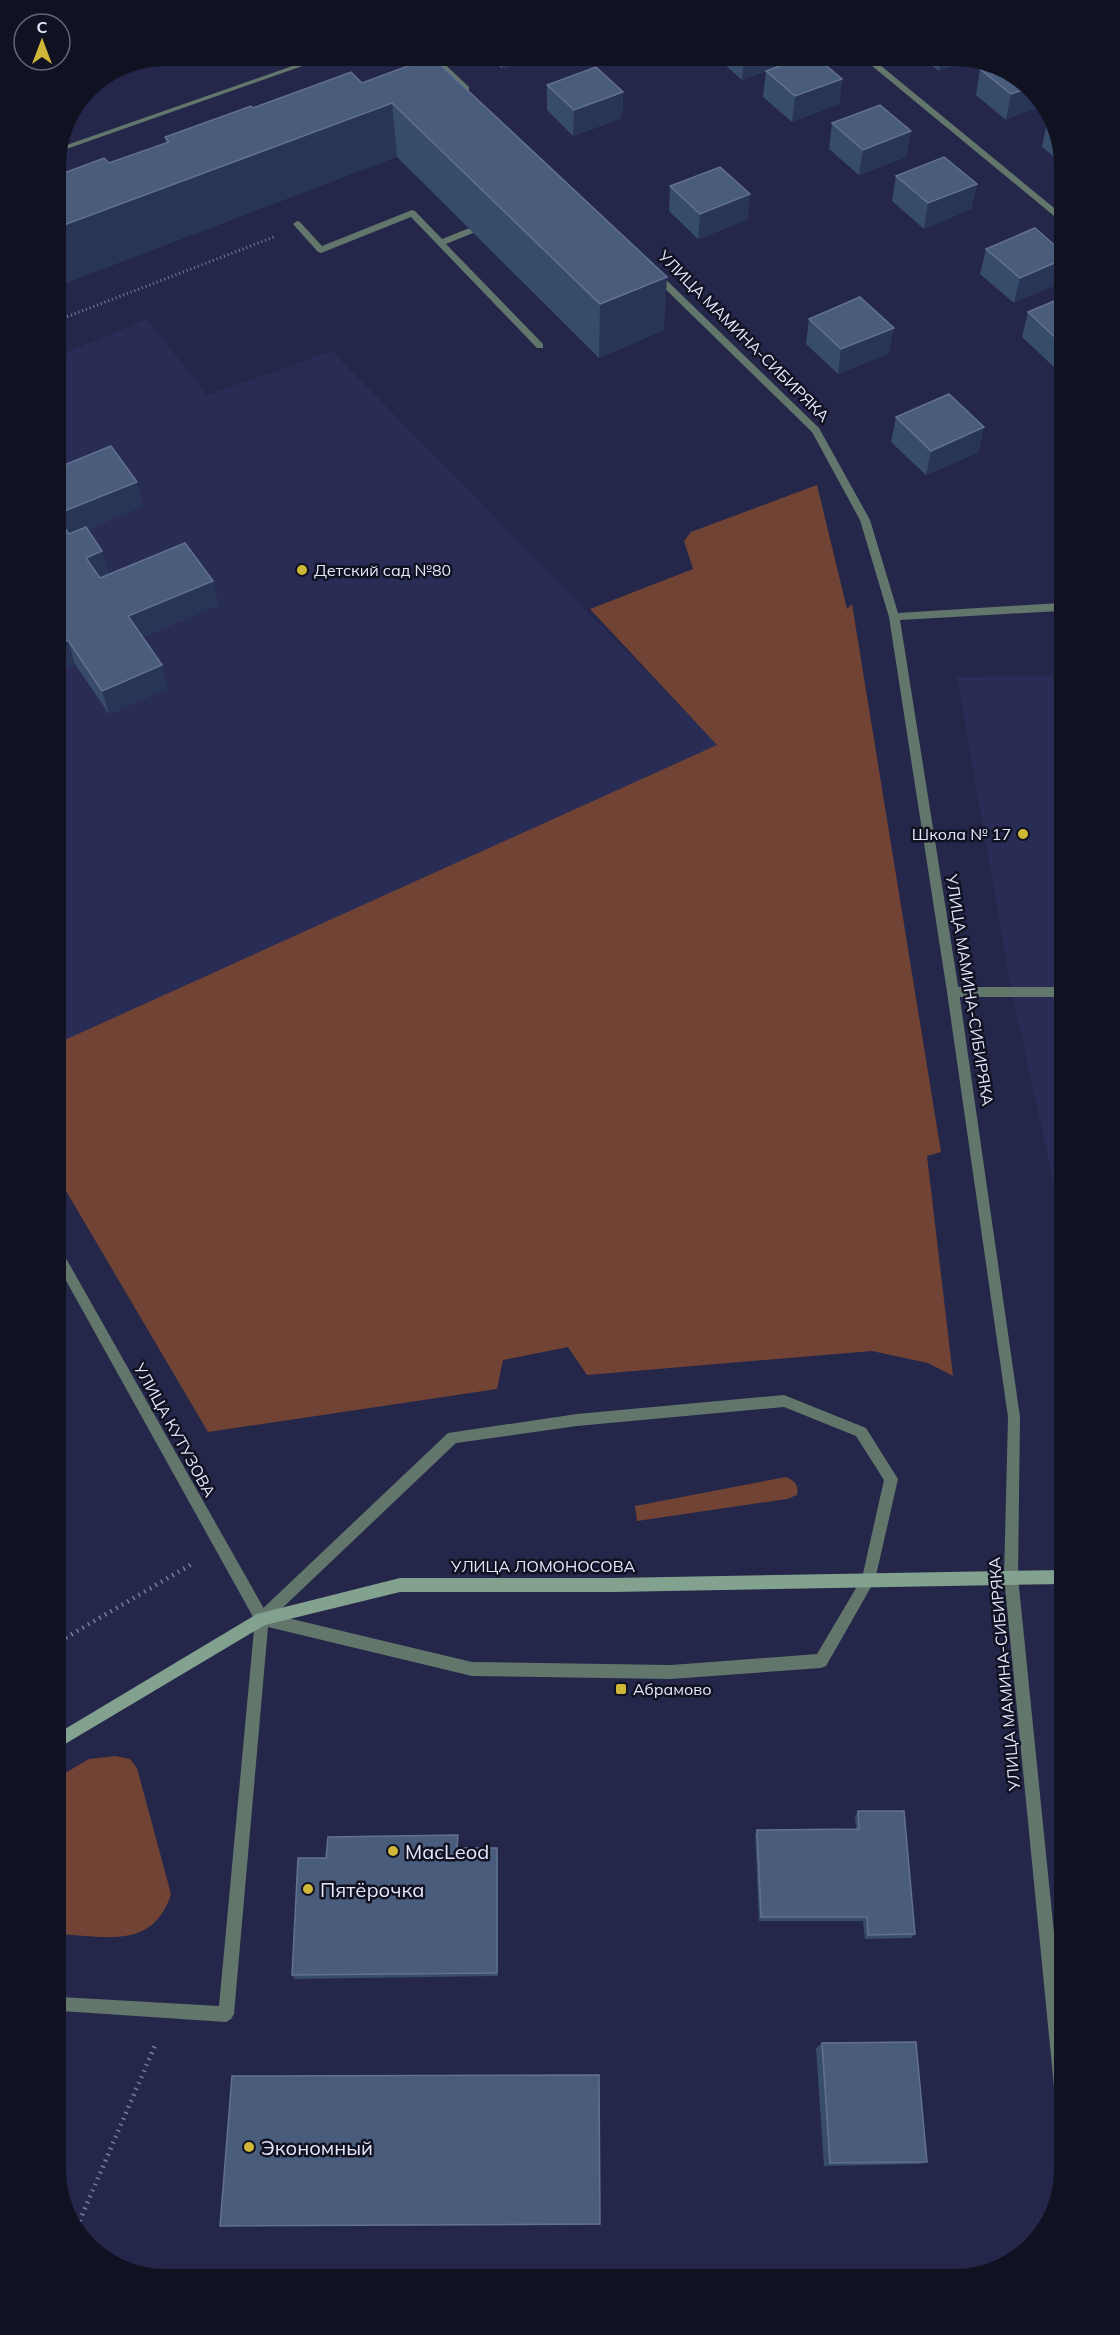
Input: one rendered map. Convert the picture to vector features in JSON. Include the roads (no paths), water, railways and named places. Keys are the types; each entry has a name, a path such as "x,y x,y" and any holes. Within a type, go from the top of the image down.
{"street":[{"path":"68,147 298,66"},
{"path":"441,66 462,90"},
{"path":"876,66 1054,213"},
{"path":"299,226 321,250 412,213 540,346"},
{"path":"440,243 470,231"},
{"name":"УЛИЦА МАМИНА-СИБИРЯКА","path":"646,265 816,430 865,520 894,617 953,992 1014,1417 1011,1577 1054,2007"},
{"path":"894,617 1054,607"},
{"path":"953,992 1054,992"},
{"name":"УЛИЦА КУТУЗОВА","path":"66,1270 262,1619"},
{"path":"66,2004 226,2013 262,1619 453,1437 577,1420 784,1401 861,1432 891,1479 868,1580 820,1661 671,1672 472,1669 262,1619"},
{"name":"УЛИЦА ЛОМОНОСОВА","path":"66,1736 262,1619 400,1585 613,1585 1054,1578"}],"place":[{"name":"Детский сад №80","path":"302,570"},
{"name":"Школа № 17","path":"1023,834"},
{"name":"Абрамово","path":"621,1689"},
{"name":"MacLeod","path":"393,1851"},
{"name":"Пятёрочка","path":"308,1889"},
{"name":"Экономный","path":"249,2147"}]}
